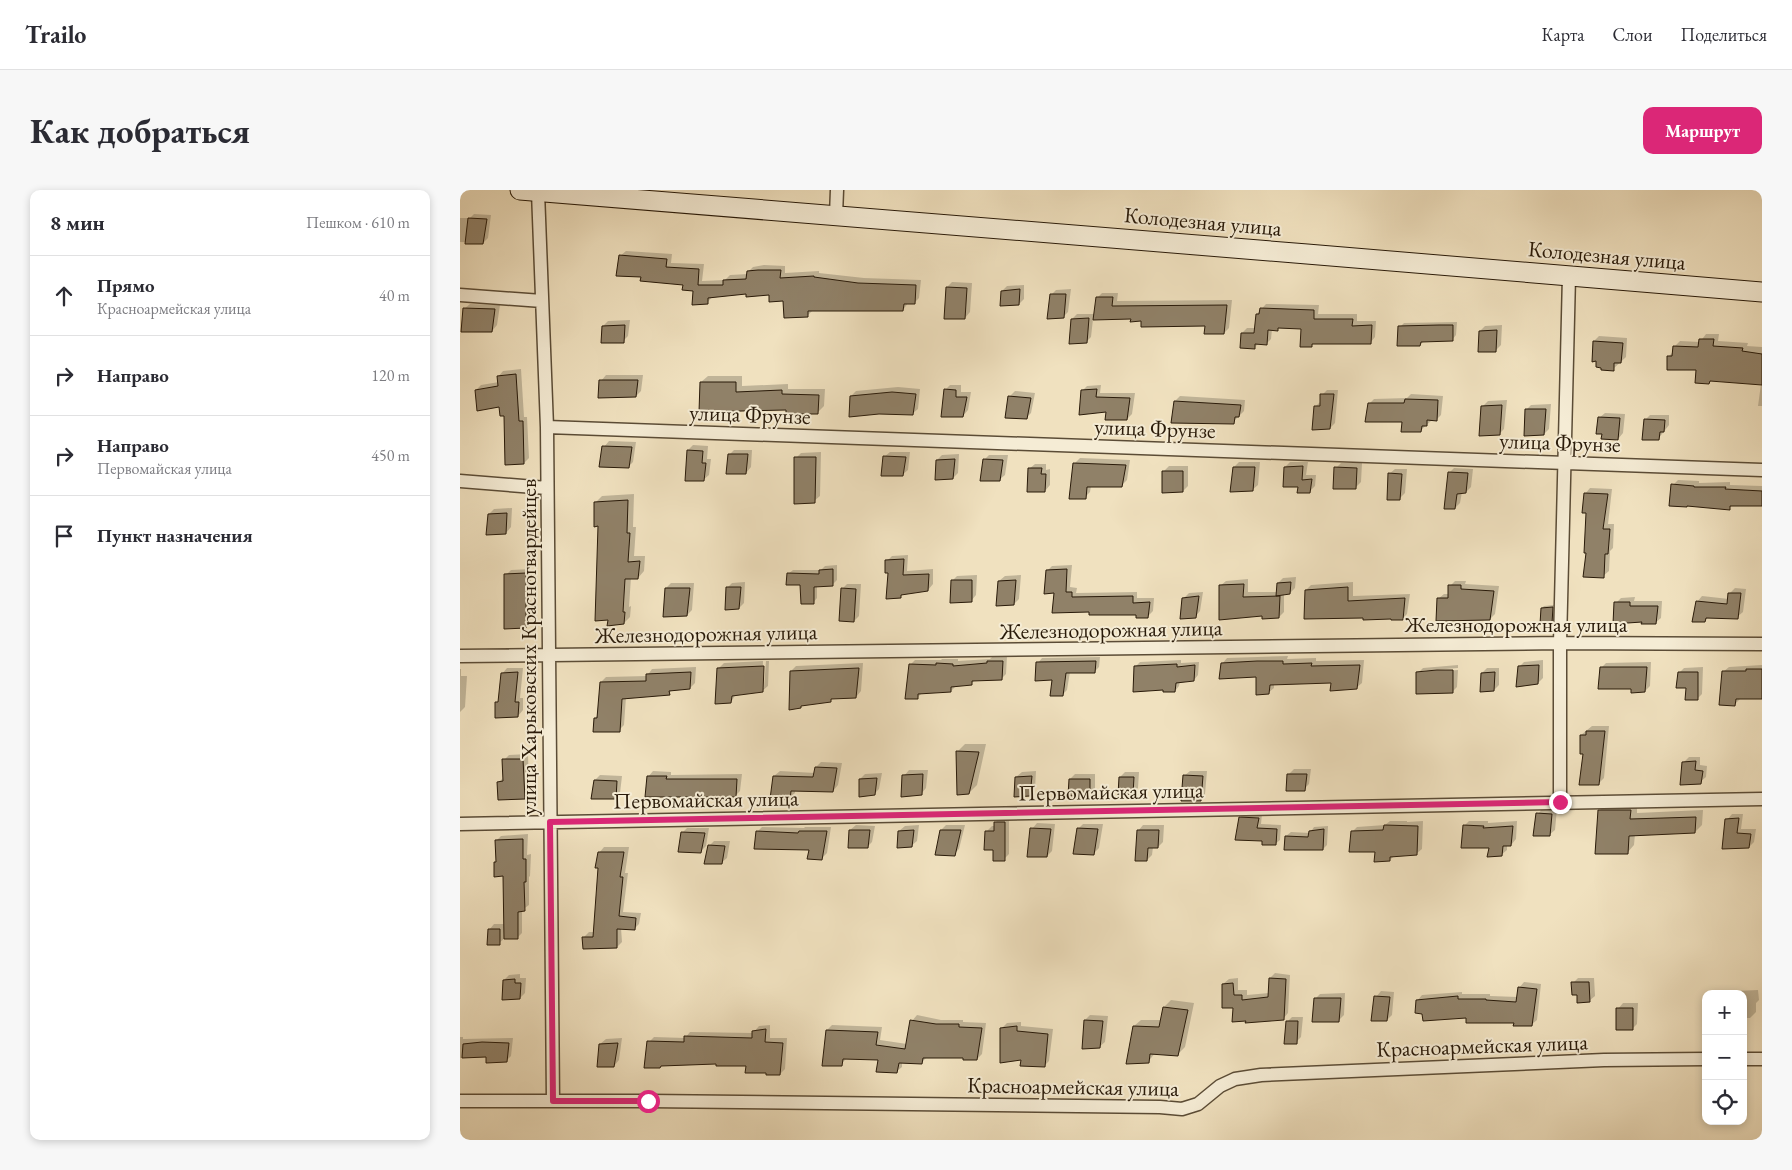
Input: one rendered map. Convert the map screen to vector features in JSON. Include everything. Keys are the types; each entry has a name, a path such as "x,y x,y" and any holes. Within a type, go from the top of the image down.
{"main road":[{"name":"Колодезная улица","path":"529,191 1762,292"}],"street":[{"path":"836,215 837,190"},
{"name":"улица Харьковских Красногвардейцев","path":"529,191 542,301 547,427 553,1101"},
{"path":"1560,802 1560,643 1569,276"},
{"path":"460,295 542,301"},
{"name":"улица Фрунзе","path":"547,427 1762,470"},
{"path":"460,481 547,488"},
{"name":"Железнодорожная улица","path":"460,656 1560,643 1762,644"},
{"name":"Первомайская улица","path":"460,824 1762,799"},
{"name":"Красноармейская улица","path":"460,1101 1160,1107 1182,1109 1198,1104 1220,1086 1235,1079 1261,1075 1604,1060 1702,1059"},
{"path":"1747,1059 1762,1059"}],"building":[{"path":"468,218 487,219 483,244 465,244"},
{"path":"619,255 667,259 666,267 699,269 698,285 723,285 723,280 746,279 747,271 781,270 780,278 814,276 858,283 916,285 915,304 904,304 903,311 808,311 808,317 784,318 783,301 769,302 769,295 746,297 746,294 708,298 708,304 692,305 693,291 682,290 683,285 640,281 641,277 616,276"},
{"path":"946,287 967,288 965,319 944,319"},
{"path":"1020,289 1019,305 1000,306 1001,291"},
{"path":"1050,294 1066,294 1064,318 1047,319"},
{"path":"1096,297 1113,297 1112,306 1227,305 1224,334 1204,334 1205,326 1141,327 1141,321 1130,322 1131,319 1093,320"},
{"path":"463,308 495,309 492,332 461,332"},
{"path":"1260,308 1314,310 1314,319 1353,319 1352,326 1372,325 1371,344 1312,344 1312,347 1300,347 1301,329 1278,328 1278,331 1268,330 1267,345 1255,344 1255,349 1240,348 1241,333 1254,333 1256,314 1259,314"},
{"path":"1089,318 1087,343 1069,344 1071,319"},
{"path":"625,325 624,343 601,343 602,326"},
{"path":"1453,325 1453,341 1421,342 1420,346 1397,346 1398,326"},
{"path":"1497,330 1496,352 1478,352 1479,331"},
{"path":"1699,339 1714,339 1713,346 1743,348 1742,351 1762,354 1762,385 1710,381 1709,384 1695,383 1696,370 1667,370 1667,356 1672,356 1673,346 1698,347"},
{"path":"1593,341 1623,343 1621,363 1614,363 1614,371 1601,370 1601,368 1596,367 1596,361 1592,362"},
{"path":"516,374 519,421 523,421 524,464 505,465 504,416 500,416 499,407 477,411 475,390 498,386 497,376"},
{"path":"599,380 638,380 636,397 598,398"},
{"path":"700,382 736,382 736,392 782,390 782,394 819,395 818,414 786,414 786,410 699,412"},
{"path":"944,389 956,390 956,397 967,397 963,417 941,417"},
{"path":"1097,389 1096,397 1130,398 1127,420 1105,420 1106,412 1079,415 1081,390"},
{"path":"892,392 916,394 913,415 879,414 849,417 850,396"},
{"path":"1320,394 1334,394 1330,429 1312,430 1314,406 1320,406"},
{"path":"1008,396 1031,398 1027,419 1005,418"},
{"path":"1405,399 1438,400 1437,421 1427,420 1427,426 1422,426 1421,432 1401,432 1402,422 1365,422 1368,403 1404,403"},
{"path":"1174,401 1241,405 1239,417 1235,417 1234,424 1171,423"},
{"path":"1502,405 1500,435 1479,436 1481,406"},
{"path":"1525,409 1546,409 1544,435 1524,436"},
{"path":"1598,417 1620,418 1618,440 1601,439 1602,434 1596,434"},
{"path":"1644,419 1665,420 1664,432 1660,432 1659,440 1642,440"},
{"path":"602,446 632,447 629,468 599,467"},
{"path":"687,450 703,451 702,463 706,463 704,481 685,481"},
{"path":"728,454 748,454 746,474 726,474"},
{"path":"883,456 906,457 903,476 881,476"},
{"path":"794,457 816,457 815,503 794,504"},
{"path":"955,459 953,479 935,480 936,460"},
{"path":"983,459 1003,460 1000,481 980,481"},
{"path":"1073,463 1126,465 1122,487 1087,487 1086,499 1069,499"},
{"path":"1303,466 1302,480 1312,479 1310,493 1297,493 1298,487 1283,487 1284,467"},
{"path":"1233,467 1255,467 1253,491 1230,492"},
{"path":"1334,467 1357,468 1356,489 1333,489"},
{"path":"1028,468 1042,468 1041,474 1046,474 1045,492 1027,492"},
{"path":"1162,471 1183,471 1183,492 1162,493"},
{"path":"1448,472 1468,473 1466,493 1457,494 1455,509 1444,509"},
{"path":"1388,473 1402,474 1400,500 1387,500"},
{"path":"1671,484 1762,491 1762,506 1730,506 1730,510 1669,506"},
{"path":"1584,493 1608,494 1603,529 1610,529 1608,554 1605,554 1604,578 1583,577 1586,553 1584,553 1586,513 1582,513"},
{"path":"628,500 627,533 630,533 628,562 640,561 638,579 625,579 624,624 607,626 608,620 595,621 598,526 594,527 594,502"},
{"path":"507,513 506,534 486,535 488,514"},
{"path":"904,559 903,575 929,574 928,591 901,595 901,598 886,599 888,573 885,573 885,560"},
{"path":"833,569 833,586 814,587 814,604 801,604 800,585 786,585 787,573 819,574 819,570"},
{"path":"1067,569 1066,592 1072,592 1072,597 1133,596 1133,603 1150,602 1148,618 1136,618 1136,615 1089,615 1089,612 1052,613 1054,593 1044,594 1046,570"},
{"path":"526,573 526,628 504,629 504,574"},
{"path":"951,580 972,580 972,602 950,603"},
{"path":"1016,580 1014,605 996,606 998,581"},
{"path":"1291,582 1290,594 1276,596 1277,583"},
{"path":"1244,584 1243,597 1280,596 1279,618 1262,619 1262,616 1219,620 1219,585"},
{"path":"1448,585 1461,585 1461,589 1494,591 1490,620 1436,621 1437,598 1448,598"},
{"path":"726,587 741,587 739,609 725,610"},
{"path":"1348,587 1348,601 1405,598 1403,620 1363,620 1363,618 1304,619 1305,590"},
{"path":"665,588 690,588 687,616 663,617"},
{"path":"841,588 856,589 854,622 839,621"},
{"path":"1728,593 1741,593 1738,619 1706,618 1705,622 1692,622 1696,601 1727,604"},
{"path":"1199,596 1196,618 1180,619 1182,598"},
{"path":"1614,602 1630,602 1630,606 1658,606 1656,624 1641,624 1642,622 1613,624"},
{"path":"1553,607 1552,623 1540,624 1541,608"},
{"path":"987,661 1003,661 1002,680 972,681 972,685 951,687 951,692 918,694 918,699 905,699 909,664 936,665 936,663 953,664 953,666 987,663"},
{"path":"1096,661 1095,673 1066,673 1063,696 1050,696 1052,680 1035,681 1036,662"},
{"path":"1283,661 1283,664 1312,663 1311,666 1360,665 1357,689 1330,691 1331,683 1270,685 1269,694 1256,695 1256,677 1219,679 1221,663"},
{"path":"1177,664 1177,667 1195,665 1194,681 1176,683 1175,692 1163,692 1163,690 1133,692 1134,666"},
{"path":"1539,665 1538,684 1516,687 1518,666"},
{"path":"764,666 763,692 732,696 731,703 715,704 717,668"},
{"path":"1600,667 1647,667 1645,692 1631,693 1631,689 1598,689"},
{"path":"859,668 856,698 831,699 831,702 801,706 801,708 789,710 790,671"},
{"path":"1746,669 1762,669 1762,699 1736,699 1735,706 1719,705 1722,671 1746,671"},
{"path":"1453,670 1453,693 1416,694 1416,672"},
{"path":"518,672 515,702 519,702 518,717 495,718 495,702 498,702 501,673"},
{"path":"691,672 690,689 669,691 670,695 622,699 620,732 593,732 594,718 597,718 600,682 646,681 646,674"},
{"path":"1495,672 1494,691 1480,692 1481,673"},
{"path":"1678,672 1698,672 1698,700 1685,700 1686,688 1676,688"},
{"path":"1586,731 1605,731 1599,785 1579,785 1583,754 1580,754 1580,735 1586,735"},
{"path":"956,751 979,752 969,794 957,795"},
{"path":"502,759 523,759 525,799 498,800 497,782 503,781"},
{"path":"1696,761 1695,770 1703,771 1701,784 1680,785 1682,762"},
{"path":"815,767 837,768 833,792 791,791 790,800 770,799 773,776 813,777"},
{"path":"923,774 922,795 901,797 902,775"},
{"path":"1287,774 1307,774 1305,791 1286,791"},
{"path":"1183,775 1203,776 1201,801 1181,801"},
{"path":"647,776 667,776 666,779 737,779 736,797 705,797 705,802 691,802 691,797 645,797"},
{"path":"1032,776 1030,796 1014,797 1015,777"},
{"path":"1119,777 1134,777 1133,794 1118,795"},
{"path":"877,778 875,795 859,797 859,779"},
{"path":"1069,779 1090,779 1090,795 1068,796"},
{"path":"594,780 617,781 616,799 591,799"},
{"path":"1598,810 1631,810 1630,819 1696,817 1695,833 1629,836 1628,854 1595,854"},
{"path":"1536,813 1552,814 1550,836 1533,836"},
{"path":"1239,817 1259,818 1257,828 1277,829 1276,845 1262,845 1262,841 1235,840"},
{"path":"1739,818 1737,833 1751,834 1749,848 1722,849 1725,819"},
{"path":"994,822 1005,822 1005,861 993,861 993,850 984,850 985,831 994,831"},
{"path":"1384,825 1418,826 1417,855 1390,857 1390,861 1374,862 1375,852 1349,852 1351,831 1383,830"},
{"path":"1463,825 1484,826 1483,828 1513,826 1511,846 1503,846 1502,856 1487,857 1489,848 1461,848"},
{"path":"1030,828 1051,829 1047,857 1027,857"},
{"path":"1077,828 1098,829 1094,855 1073,854"},
{"path":"1324,829 1323,850 1284,850 1285,836 1308,837 1309,831"},
{"path":"849,830 870,830 868,848 848,848"},
{"path":"914,830 912,847 897,848 898,831"},
{"path":"940,830 961,830 955,856 935,855"},
{"path":"1137,830 1159,830 1158,848 1148,848 1147,861 1135,861"},
{"path":"756,831 798,833 799,831 827,831 822,860 807,859 809,850 754,849"},
{"path":"681,832 705,833 701,853 678,852"},
{"path":"523,839 523,859 526,859 526,882 524,882 525,911 518,912 518,939 504,939 503,876 494,877 494,862 496,862 495,840"},
{"path":"708,845 725,846 722,864 704,864"},
{"path":"598,852 624,852 620,877 623,877 619,916 636,918 635,930 617,929 617,948 583,949 582,937 593,937 598,868 595,868"},
{"path":"488,929 500,929 500,945 487,945"},
{"path":"1269,978 1286,979 1284,1020 1232,1022 1233,1008 1222,1008 1222,984 1233,983 1234,995 1242,995 1242,1000 1268,997"},
{"path":"515,979 515,983 521,983 520,999 502,1000 503,980"},
{"path":"1571,982 1589,982 1590,1002 1577,1003 1577,995 1572,995"},
{"path":"1518,987 1537,989 1532,1026 1513,1026 1514,1023 1466,1023 1466,1018 1423,1021 1422,1014 1415,1013 1416,1000 1458,996 1458,999 1516,1002"},
{"path":"1374,996 1390,997 1387,1021 1371,1021"},
{"path":"1314,998 1341,998 1339,1022 1312,1022"},
{"path":"1163,1007 1188,1010 1178,1056 1150,1054 1149,1063 1126,1064 1133,1026 1159,1027"},
{"path":"1616,1008 1633,1008 1633,1030 1616,1030"},
{"path":"910,1020 936,1024 959,1024 959,1027 982,1028 977,1060 923,1058 922,1064 899,1063 897,1073 876,1072 878,1060 843,1059 842,1066 822,1066 826,1030 878,1032 876,1045 905,1049"},
{"path":"1084,1020 1103,1021 1100,1048 1082,1049"},
{"path":"1286,1021 1298,1021 1297,1044 1284,1044"},
{"path":"1017,1026 1017,1031 1048,1034 1045,1067 1020,1066 1021,1060 1000,1063 1000,1028"},
{"path":"766,1029 765,1042 783,1043 780,1075 745,1073 746,1066 716,1066 716,1064 644,1068 647,1041 684,1042 684,1036 752,1038 752,1031"},
{"path":"482,1042 509,1043 507,1062 486,1063 486,1057 462,1058 463,1044"},
{"path":"618,1043 614,1067 597,1067 599,1044"}],"route":[{"path":"648,1101 553,1101 550,822 1560,802"}]}
